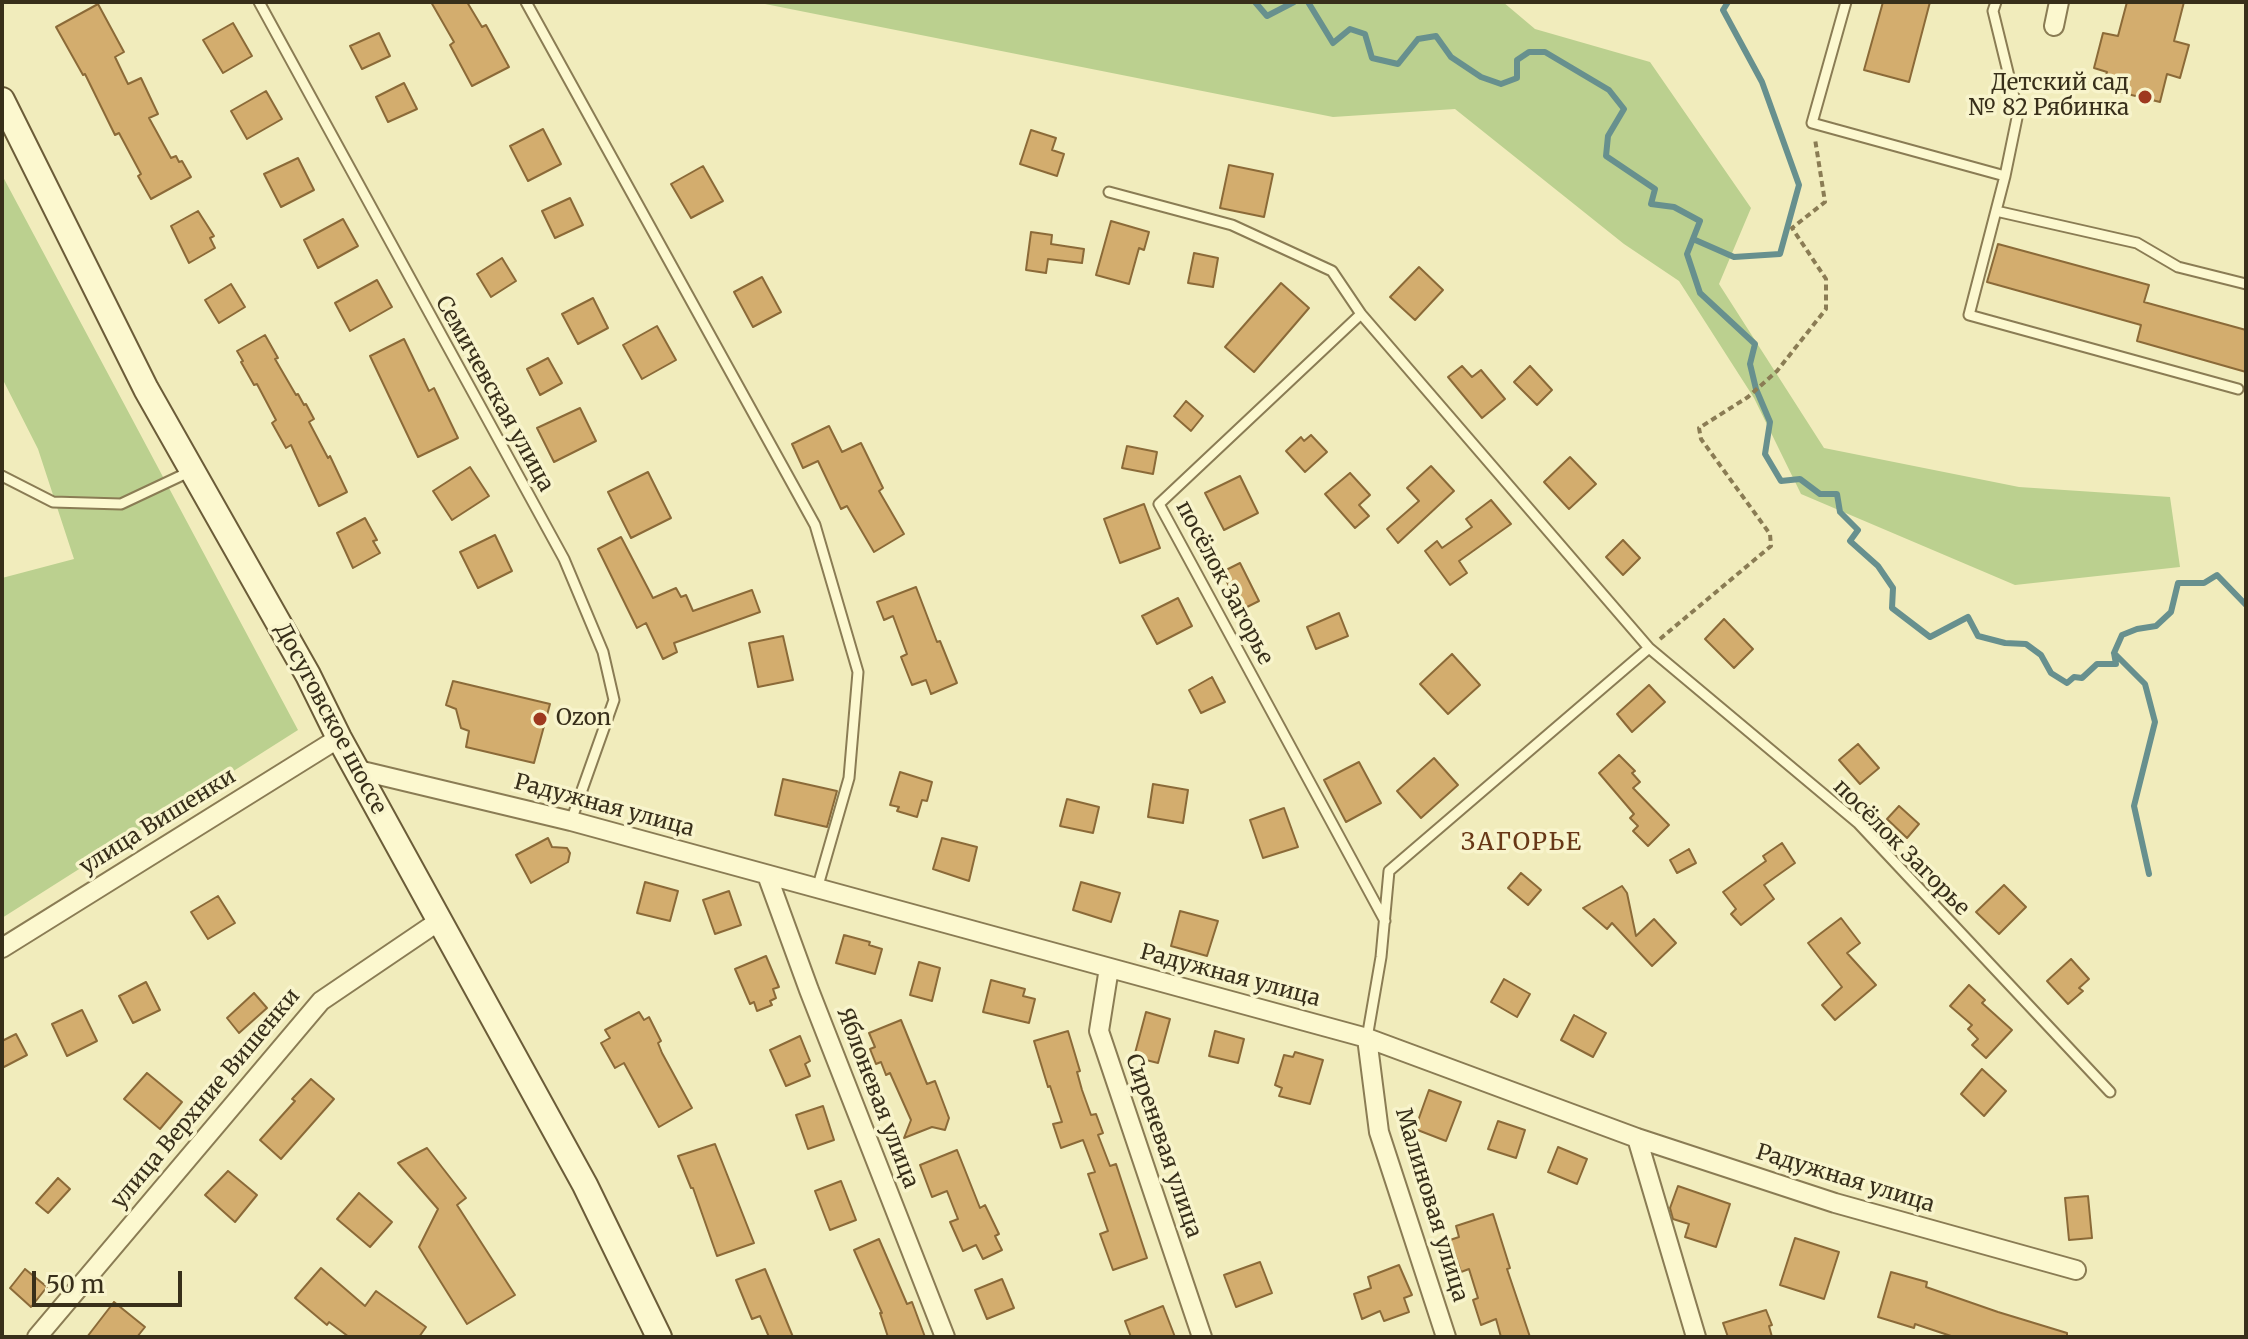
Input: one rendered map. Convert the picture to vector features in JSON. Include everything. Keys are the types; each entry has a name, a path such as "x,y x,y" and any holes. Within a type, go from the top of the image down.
{"main road":[{"name":"Досуговское шоссе","path":"2,100 146,389 308,675 339,738 585,1185 659,1337"}],"street":[{"path":"2054,26 2059,2"},
{"name":"улица Вишенки","path":"2,948 339,738"},
{"name":"Радужная улица","path":"358,770 571,821 1367,1038 1637,1138 1835,1203 2076,1270"},
{"name":"Яблоневая улица","path":"767,875 814,1005 945,1337"},
{"name":"улица Верхние Вишенки","path":"37,1337 321,1001 439,921"},
{"name":"Сиреневая улица","path":"1109,968 1099,1031 1202,1337"},
{"name":"Малиновая улица","path":"1367,1038 1379,1132 1446,1337"},
{"path":"1637,1138 1696,1337"}],"lane":[{"name":"Семичевская улица","path":"259,2 564,559 603,652 614,700 571,821"},
{"path":"526,2 815,525 858,672 849,778 817,889"},
{"path":"1846,2 1812,123 2005,176"},
{"path":"1996,2 1993,11 2018,113 1969,315 2238,389"},
{"name":"посёлок Загорье","path":"1109,192 1232,225 1332,271 1361,314 1649,648 1858,823 2110,1092"},
{"path":"1996,211 2137,243 2178,267 2246,284"},
{"name":"посёлок Загорье","path":"1361,314 1159,504 1385,921"},
{"path":"2,476 53,502 121,504 192,470"},
{"path":"1367,1038 1381,957 1389,871 1649,648"}],"path":[{"path":"1649,648 1771,546 1770,534 1701,439 1699,428 1748,397 1777,371 1826,309 1826,279 1792,228 1825,202 1812,123"}],"green space":[{"path":"755,2 1503,2 1535,29 1650,62 1751,208 1719,284 1824,448 2019,487 2170,497 2180,567 2015,585 1801,494 1754,398 1679,281 1624,244 1455,109 1333,117"},
{"path":"2,175 298,730 2,918 2,578 74,559 38,449 2,378"}],"building":[{"path":"431,2 467,2 482,27 486,25 509,67 472,86 450,45 454,42"},
{"path":"1883,2 1930,2 1909,82 1864,70"},
{"path":"2127,2 2184,2 2174,41 2189,45 2180,78 2167,74 2160,102 2103,88 2107,72 2094,68 2103,33 2118,36"},
{"path":"98,4 124,52 115,57 128,84 141,78 158,114 149,118 171,158 176,156 179,162 182,161 191,177 151,199 119,133 115,135 85,74 56,27"},
{"path":"233,23 252,56 223,73 203,40"},
{"path":"379,33 390,56 362,69 350,46"},
{"path":"404,83 417,109 388,122 376,97"},
{"path":"266,91 282,119 247,139 231,111"},
{"path":"543,129 561,164 528,181 510,146"},
{"path":"1031,130 1056,138 1052,150 1064,154 1057,176 1020,164"},
{"path":"298,158 314,190 281,207 264,174"},
{"path":"1229,165 1273,174 1264,217 1220,208"},
{"path":"703,166 723,201 691,218 671,184"},
{"path":"570,198 583,225 555,238 542,211"},
{"path":"198,211 214,236 210,238 215,248 189,263 171,226"},
{"path":"343,219 358,246 318,268 304,240"},
{"path":"1111,221 1149,232 1144,250 1139,248 1129,284 1096,275"},
{"path":"1031,232 1052,235 1051,244 1084,249 1082,263 1048,259 1046,273 1026,270"},
{"path":"1998,244 2149,285 2144,302 2246,330 2246,372 2137,341 2141,325 1987,282"},
{"path":"1194,253 1218,258 1213,287 1188,283"},
{"path":"502,258 516,281 491,297 477,274"},
{"path":"1419,267 1443,290 1415,320 1390,297"},
{"path":"762,277 781,312 753,327 734,292"},
{"path":"377,280 392,307 350,331 335,303"},
{"path":"1281,283 1309,308 1254,372 1225,347"},
{"path":"231,284 245,307 219,323 205,300"},
{"path":"593,298 608,328 578,344 562,314"},
{"path":"657,326 676,360 642,379 623,345"},
{"path":"265,335 296,395 306,404 314,419 309,422 347,492 319,506 291,445 286,448 272,423 276,420 237,351"},
{"path":"404,339 429,391 434,388 458,438 418,457 370,356"},
{"path":"548,358 562,383 540,395 527,369"},
{"path":"1462,366 1472,377 1481,370 1505,399 1482,418 1448,377"},
{"path":"1530,366 1552,390 1537,405 1514,382"},
{"path":"1186,401 1203,416 1191,431 1174,416"},
{"path":"580,408 596,441 554,462 537,428"},
{"path":"829,426 842,452 861,443 883,488 879,491 904,534 874,552 847,506 841,509 818,461 803,468 792,444"},
{"path":"1311,435 1327,452 1305,472 1286,451 1301,437 1304,441"},
{"path":"1127,446 1157,452 1153,474 1122,468"},
{"path":"1570,457 1596,484 1569,509 1544,482"},
{"path":"1431,466 1454,491 1398,543 1387,529 1419,501 1407,488"},
{"path":"470,467 489,496 452,520 433,491"},
{"path":"648,472 671,518 631,538 608,492"},
{"path":"1350,473 1370,495 1359,505 1369,516 1355,528 1325,494"},
{"path":"1240,476 1258,513 1224,530 1205,493"},
{"path":"1491,500 1511,524 1459,561 1467,573 1450,585 1425,551 1437,541 1442,548 1472,527 1466,519"},
{"path":"1144,504 1160,548 1120,563 1104,519"},
{"path":"365,518 380,553 353,568 337,533"},
{"path":"495,535 512,571 478,588 460,552"},
{"path":"621,537 653,598 676,588 681,597 686,595 693,611 752,590 760,612 674,643 677,652 663,659 646,623 637,628 598,549"},
{"path":"1623,540 1640,558 1623,575 1606,557"},
{"path":"1240,563 1259,601 1241,610 1222,572"},
{"path":"916,587 957,683 931,694 926,680 912,685 901,657 907,654 893,616 884,620 877,602"},
{"path":"1178,598 1192,626 1157,644 1142,616"},
{"path":"1339,613 1348,636 1316,649 1307,627"},
{"path":"1724,619 1753,649 1734,668 1705,639"},
{"path":"783,636 793,680 758,687 749,643"},
{"path":"1452,654 1480,685 1448,714 1420,684"},
{"path":"1212,677 1225,702 1201,713 1189,690"},
{"path":"453,681 550,704 534,763 466,747 469,731 461,728 456,709 446,705"},
{"path":"1649,685 1665,702 1632,732 1617,714"},
{"path":"1858,744 1879,768 1860,784 1839,760"},
{"path":"1619,755 1635,771 1632,773 1640,782 1633,788 1669,825 1648,846 1633,831 1638,826 1630,818 1634,814 1599,773"},
{"path":"1434,758 1458,785 1421,818 1397,791"},
{"path":"1359,762 1381,803 1346,822 1324,780"},
{"path":"900,772 932,782 927,801 922,800 917,817 897,811 899,807 890,805"},
{"path":"783,779 837,791 827,827 775,815"},
{"path":"1153,784 1188,790 1183,823 1148,817"},
{"path":"1067,799 1099,807 1093,833 1060,826"},
{"path":"1899,806 1919,824 1907,838 1887,819"},
{"path":"1284,808 1298,847 1263,858 1250,820"},
{"path":"548,838 552,847 567,848 570,853 568,862 531,883 516,855"},
{"path":"942,838 977,847 969,881 933,869"},
{"path":"1782,843 1795,863 1764,885 1774,899 1741,925 1731,914 1736,909 1723,892 1766,861 1763,856"},
{"path":"1689,849 1696,863 1677,873 1670,860"},
{"path":"1521,873 1541,890 1528,905 1508,888"},
{"path":"645,882 678,891 670,921 637,913"},
{"path":"1081,882 1120,893 1111,922 1073,910"},
{"path":"2004,885 2026,907 1999,934 1976,912"},
{"path":"1622,886 1627,893 1636,936 1654,919 1676,943 1652,966 1612,923 1607,929 1583,908"},
{"path":"729,891 741,925 715,934 703,900"},
{"path":"218,896 235,923 208,939 191,912"},
{"path":"1180,911 1218,921 1207,956 1171,946"},
{"path":"1841,918 1860,943 1847,953 1876,985 1835,1020 1822,1005 1842,987 1808,943"},
{"path":"844,935 870,942 869,945 882,949 875,974 836,963"},
{"path":"766,956 779,987 773,989 776,998 770,1001 772,1005 757,1011 754,1002 750,1004 735,969"},
{"path":"2071,959 2089,979 2079,988 2083,991 2068,1004 2047,981"},
{"path":"919,962 940,968 932,1001 910,995"},
{"path":"1504,979 1530,994 1517,1017 1491,1002"},
{"path":"991,980 1025,989 1023,996 1035,999 1029,1023 983,1012"},
{"path":"146,982 160,1010 133,1023 119,996"},
{"path":"1969,985 1985,1000 1982,1003 2012,1030 1986,1058 1972,1045 1978,1039 1968,1029 1972,1025 1950,1006"},
{"path":"254,993 267,1008 239,1033 227,1018"},
{"path":"82,1010 97,1041 67,1056 52,1024"},
{"path":"639,1012 644,1020 649,1017 661,1041 658,1043 662,1053 692,1108 659,1127 624,1063 615,1068 601,1043 610,1038 605,1030"},
{"path":"1146,1012 1170,1019 1158,1063 1134,1057"},
{"path":"1574,1015 1606,1033 1593,1057 1561,1040"},
{"path":"901,1020 927,1084 935,1081 949,1118 945,1130 932,1127 904,1138 911,1120 890,1073 886,1075 881,1062 876,1064 870,1049 875,1047 869,1033"},
{"path":"1068,1031 1080,1071 1077,1072 1082,1090 1091,1115 1096,1114 1103,1133 1098,1135 1110,1166 1116,1164 1147,1258 1113,1270 1100,1234 1108,1231 1088,1174 1095,1172 1083,1140 1061,1148 1053,1124 1062,1122 1034,1041"},
{"path":"1215,1031 1244,1039 1238,1063 1209,1056"},
{"path":"16,1034 27,1055 2,1068 2,1041"},
{"path":"800,1036 810,1061 805,1064 810,1076 786,1086 770,1050"},
{"path":"1295,1052 1323,1060 1310,1104 1279,1096 1282,1088 1275,1085 1284,1055 1293,1057"},
{"path":"1982,1069 2006,1091 1984,1116 1961,1094"},
{"path":"147,1073 182,1102 160,1129 124,1099"},
{"path":"311,1079 334,1099 281,1159 260,1140"},
{"path":"1429,1090 1461,1102 1446,1141 1415,1129"},
{"path":"823,1106 834,1140 808,1149 796,1115"},
{"path":"1498,1121 1525,1130 1516,1158 1488,1149"},
{"path":"715,1144 754,1243 717,1256 678,1156"},
{"path":"1558,1147 1587,1159 1577,1184 1548,1172"},
{"path":"427,1148 466,1198 457,1205 515,1295 467,1324 419,1247 438,1209 398,1163"},
{"path":"957,1150 980,1208 985,1205 999,1234 995,1236 1002,1250 983,1259 976,1245 963,1251 950,1222 958,1219 947,1191 932,1197 920,1165"},
{"path":"228,1171 257,1195 235,1222 205,1195"},
{"path":"58,1178 70,1189 48,1213 36,1203"},
{"path":"841,1181 856,1220 830,1230 815,1191"},
{"path":"1678,1186 1730,1204 1716,1247 1685,1237 1689,1224 1673,1219 1670,1208"},
{"path":"359,1193 392,1222 370,1247 337,1219"},
{"path":"2088,1196 2092,1238 2069,1240 2065,1198"},
{"path":"1493,1214 1510,1268 1507,1269 1530,1337 1501,1337 1496,1319 1481,1325 1473,1300 1478,1298 1469,1269 1461,1272 1450,1240 1459,1237 1456,1226"},
{"path":"1795,1238 1839,1252 1824,1299 1780,1285"},
{"path":"879,1239 907,1304 912,1302 925,1337 888,1337 882,1313 854,1250"},
{"path":"1260,1262 1272,1293 1236,1307 1224,1275"},
{"path":"1399,1265 1412,1295 1404,1298 1409,1312 1384,1321 1380,1311 1362,1319 1354,1294 1371,1288 1368,1277"},
{"path":"321,1268 365,1306 376,1291 426,1327 419,1337 349,1337 329,1322 327,1325 295,1298"},
{"path":"25,1269 47,1287 31,1307 10,1288"},
{"path":"765,1269 793,1337 769,1337 760,1316 752,1319 736,1280"},
{"path":"1891,1272 1927,1282 1926,1287 1998,1312 2067,1333 2067,1337 1954,1337 1915,1324 1914,1328 1878,1317"},
{"path":"1002,1279 1014,1308 987,1319 975,1290"},
{"path":"114,1302 145,1327 137,1337 87,1337"},
{"path":"1163,1306 1175,1337 1131,1337 1125,1321"},
{"path":"1766,1310 1772,1325 1769,1326 1772,1337 1728,1337 1723,1323"}],"waterway":[{"path":"1255,2 1267,16 1294,2"},
{"path":"1308,2 1333,43 1350,29 1365,34 1372,58 1398,64 1418,39 1436,36 1451,57 1481,77 1501,84 1517,78 1517,60 1529,52 1545,52 1609,90 1624,109 1608,136 1606,156 1655,189 1651,204 1674,207 1700,221 1687,254 1700,293 1755,344 1750,364 1756,389 1770,422 1765,454 1781,481 1800,479 1820,494 1837,494 1840,512 1858,530 1850,541 1878,566 1893,588 1892,608 1930,637 1968,617 1978,636 2005,643 2026,644 2041,655 2051,673 2067,683 2074,677 2082,678 2097,664 2116,664 2114,653 2122,635 2156,626 2171,612 2178,583 2204,583 2217,575 2246,605"},
{"path":"1693,239 1734,257 1780,254 1799,185 1762,82 1723,10 1728,2"},
{"path":"2114,653 2145,684 2155,722 2134,806 2149,874"}],"place":[{"name":"Детский сад № 82 Рябинка","path":"2145,97"},
{"name":"Ozon","path":"540,719"}],"district":[{"name":"ЗАГОРЬЕ","path":"1522,843"}]}
